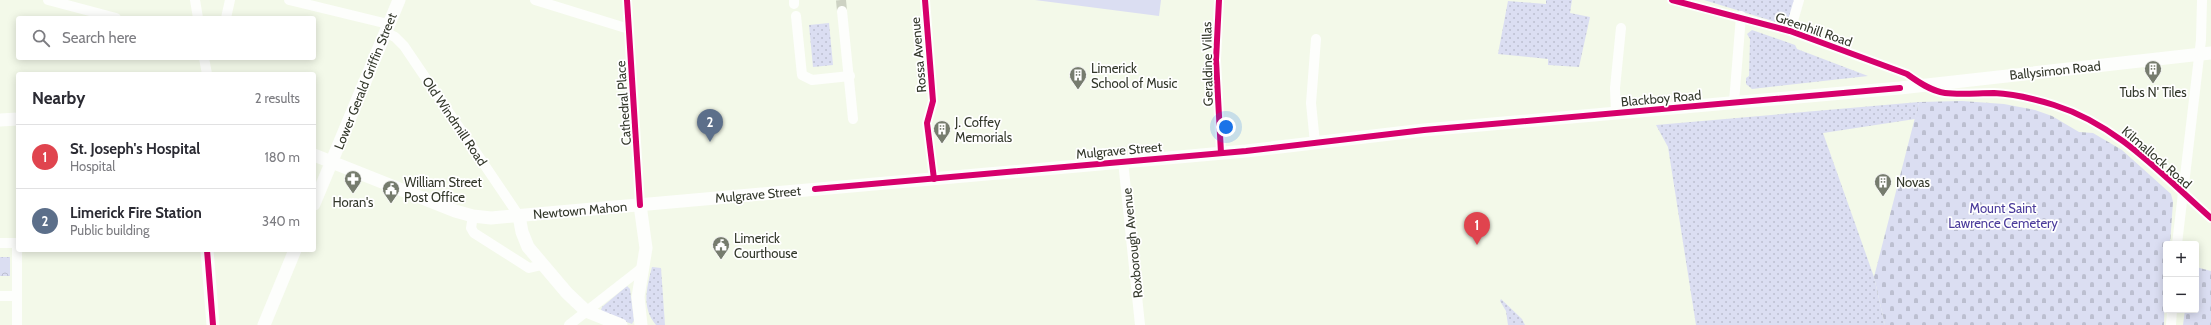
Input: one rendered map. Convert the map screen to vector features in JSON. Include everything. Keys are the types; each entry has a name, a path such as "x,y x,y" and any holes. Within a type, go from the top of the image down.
{"main road":[{"name":"Lower Gerald Griffin Street","path":"316,199 398,0"},
{"name":"Ballysimon Road","path":"1900,88 2205,54"},
{"name":"Blackboy Road","path":"1424,130 1900,88"},
{"path":"0,120 16,119"},
{"name":"Mulgrave Street","path":"640,205 1221,153 1424,130"},
{"name":"Newtown Mahon","path":"316,156 455,211 473,216 491,218 640,205"},
{"path":"640,205 646,248 638,298 641,325"},
{"path":"519,216 522,232 528,247 542,265 586,311 621,325"},
{"path":"207,252 213,325"},
{"path":"264,325 294,252"}],"street":[{"path":"48,0 109,16"},
{"path":"195,0 198,16"},
{"path":"226,16 230,0"},
{"path":"288,0 386,28"},
{"path":"536,0 629,29"},
{"name":"Cathedral Place","path":"627,0 640,205"},
{"name":"Rossa Avenue","path":"925,0 933,101 927,123 934,178"},
{"name":"Geraldine Villas","path":"1219,0 1216,60 1221,153"},
{"name":"Greenhill Road","path":"1677,0 1741,16 1790,31 1907,74 1922,85"},
{"path":"1790,31 1799,0"},
{"path":"2177,241 2182,193 2205,54 2201,40 2202,0"},
{"path":"842,11 850,76 853,119"},
{"path":"796,16 802,75 812,80 850,76"},
{"path":"1734,102 1741,16"},
{"name":"Old Windmill Road","path":"386,28 404,46 519,216"},
{"path":"1616,113 1615,88 1621,28"},
{"path":"1315,143 1310,103 1316,39"},
{"path":"204,60 206,72"},
{"name":"Kilmallock Road","path":"1922,85 1944,93 1995,94 2046,103 2081,114 2111,132 2139,152 2211,218"},
{"name":"Roxborough Avenue","path":"1123,161 1140,325"},
{"path":"473,216 471,228 474,233 529,268 542,265"},
{"path":"0,243 16,243"},
{"path":"17,325 16,296 18,252"},
{"path":"569,325 642,268"},
{"path":"0,296 16,296"},
{"path":"2171,325 2172,313"}],"green space":[{"path":"1035,0 1161,0 1159,16"},
{"path":"1546,0 1572,0 1570,13 1590,17 1579,67 1548,65 1548,59 1498,54 1508,1 1546,4"},
{"path":"1704,0 1795,0 1791,16 1779,23"},
{"path":"829,23 833,65 813,67 809,25"},
{"path":"1752,30 1795,45 1797,49 1868,76 1752,89 1746,84 1746,78 1749,76 1750,39 1747,34"},
{"name":"Mount Saint Lawrence Cemetery","path":"1962,101 2004,104 2035,110 2052,116 2079,132 2093,133 2122,150 2171,194 2173,202 2170,241 2163,241 2164,325 1885,325 1874,277 1919,102"},
{"path":"1919,102 1915,119 1823,133 1874,277 1885,325 1696,325 1668,147 1656,125"},
{"path":"0,257 10,257 10,276 0,276"},
{"path":"652,267 661,268 665,325 656,325 648,311 646,297"},
{"path":"2199,268 2211,271 2211,325 2183,325 2185,313 2199,313"},
{"path":"627,286 630,289 634,320 632,324 608,315 601,310 602,307"},
{"path":"1501,299 1522,319 1525,325 1508,325 1506,311 1500,301"}],"tunnel":[{"path":"841,0 842,11"}],"cycle path":[{"path":"627,0 640,205"},
{"path":"925,0 933,101 927,123 934,179"},
{"path":"1219,0 1216,60 1221,153"},
{"path":"1672,0 1790,31 1907,74 1925,86 1940,92 1957,94 1994,93 2017,96 2054,105 2077,114 2099,125 2119,138 2157,169 2211,218"},
{"path":"815,189 1246,151 1424,130 1900,88"},
{"path":"207,252 213,325"}],"place":[{"name":"Tubs N' Tiles","path":"2153,84"},
{"name":"Limerick School of Music","path":"1078,90"},
{"name":"Limerick Fire Station","path":"710,142"},
{"name":"J. Coffey Memorials","path":"942,144"},
{"name":"Horan's","path":"353,194"},
{"name":"Novas","path":"1883,197"},
{"name":"William Street Post Office","path":"391,204"},
{"name":"St. Joseph's Hospital","path":"1477,245"},
{"name":"Limerick Courthouse","path":"721,260"}]}
